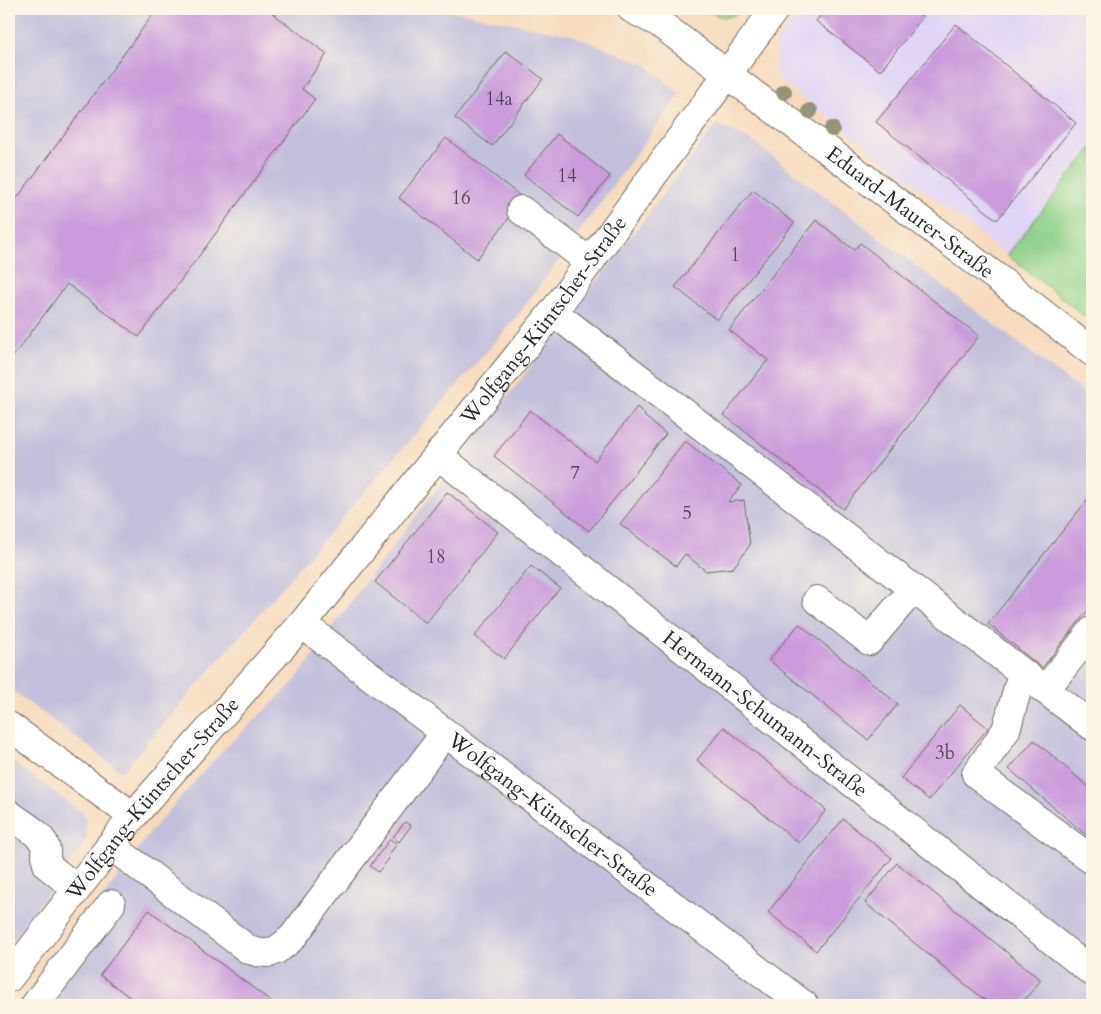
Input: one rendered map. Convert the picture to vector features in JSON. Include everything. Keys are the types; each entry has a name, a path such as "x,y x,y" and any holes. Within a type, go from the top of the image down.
{"street":[{"name":"Eduard-Maurer-Straße","path":"632,9 659,23 1000,280 1092,352"},
{"name":"Wolfgang-Küntscher-Straße","path":"9,978 133,816 302,624 553,312 775,9"},
{"path":"521,210 590,262"},
{"path":"553,312 1092,726"},
{"name":"Hermann-Schumann-Straße","path":"439,456 1092,972"},
{"path":"817,600 869,641 914,589"},
{"name":"Wolfgang-Küntscher-Straße","path":"302,624 804,1005"},
{"path":"1045,690 1092,630"},
{"path":"1022,673 1006,730 976,774 1092,860"},
{"path":"9,726 133,816"},
{"path":"110,845 249,950 264,955 278,950 292,938 445,733"},
{"path":"9,814 42,839 46,848 46,863 48,866 77,889"},
{"path":"35,1005 111,904"}],"shaded area":[{"path":"9,9 443,9 571,35 645,64 680,94 519,314 122,772 9,688"},
{"path":"800,9 1092,9 1092,147 1007,255 776,76 776,42"},
{"path":"717,124 752,141 1092,399 1092,1005 24,1005 151,831 223,750 295,681 358,592"},
{"path":"9,759 86,816 87,839 9,947"}],"green space":[{"path":"705,9 742,9 733,16 724,17"},
{"path":"1092,147 1092,322 1007,255"}],"building":[{"path":"157,9 267,9 327,54 302,89 315,99 139,337 67,284 9,362 9,209"},
{"path":"826,9 913,9 923,17 880,71 816,21"},
{"path":"956,24 1076,123 997,220 876,122"},
{"path":"506,51 543,79 492,146 455,118"},
{"path":"557,134 610,176 578,217 524,175"},
{"path":"446,138 524,199 477,259 399,198"},
{"path":"753,190 794,223 717,320 675,287"},
{"path":"816,220 854,250 860,243 979,336 843,509 724,415 768,360 729,330"},
{"path":"637,407 645,414 644,416 666,434 589,531 494,456 530,410 595,461"},
{"path":"685,441 742,485 728,502 744,500 750,545 733,568 706,571 685,554 676,566 620,524"},
{"path":"447,492 498,532 426,623 375,582"},
{"path":"1092,494 1092,605 1042,668 988,624"},
{"path":"531,566 560,588 504,659 475,636"},
{"path":"799,624 898,704 868,740 769,660"},
{"path":"960,705 988,728 929,800 901,778"},
{"path":"724,727 826,810 799,843 697,760"},
{"path":"1034,740 1092,790 1092,840 1009,769"},
{"path":"843,819 892,858 816,951 768,912"},
{"path":"405,822 411,826 399,842 393,837"},
{"path":"390,839 397,844 387,857 389,859 378,872 370,866"},
{"path":"897,863 1041,980 1020,1005 991,1005 865,903"},
{"path":"149,910 276,1005 140,1005 100,975"}]}
